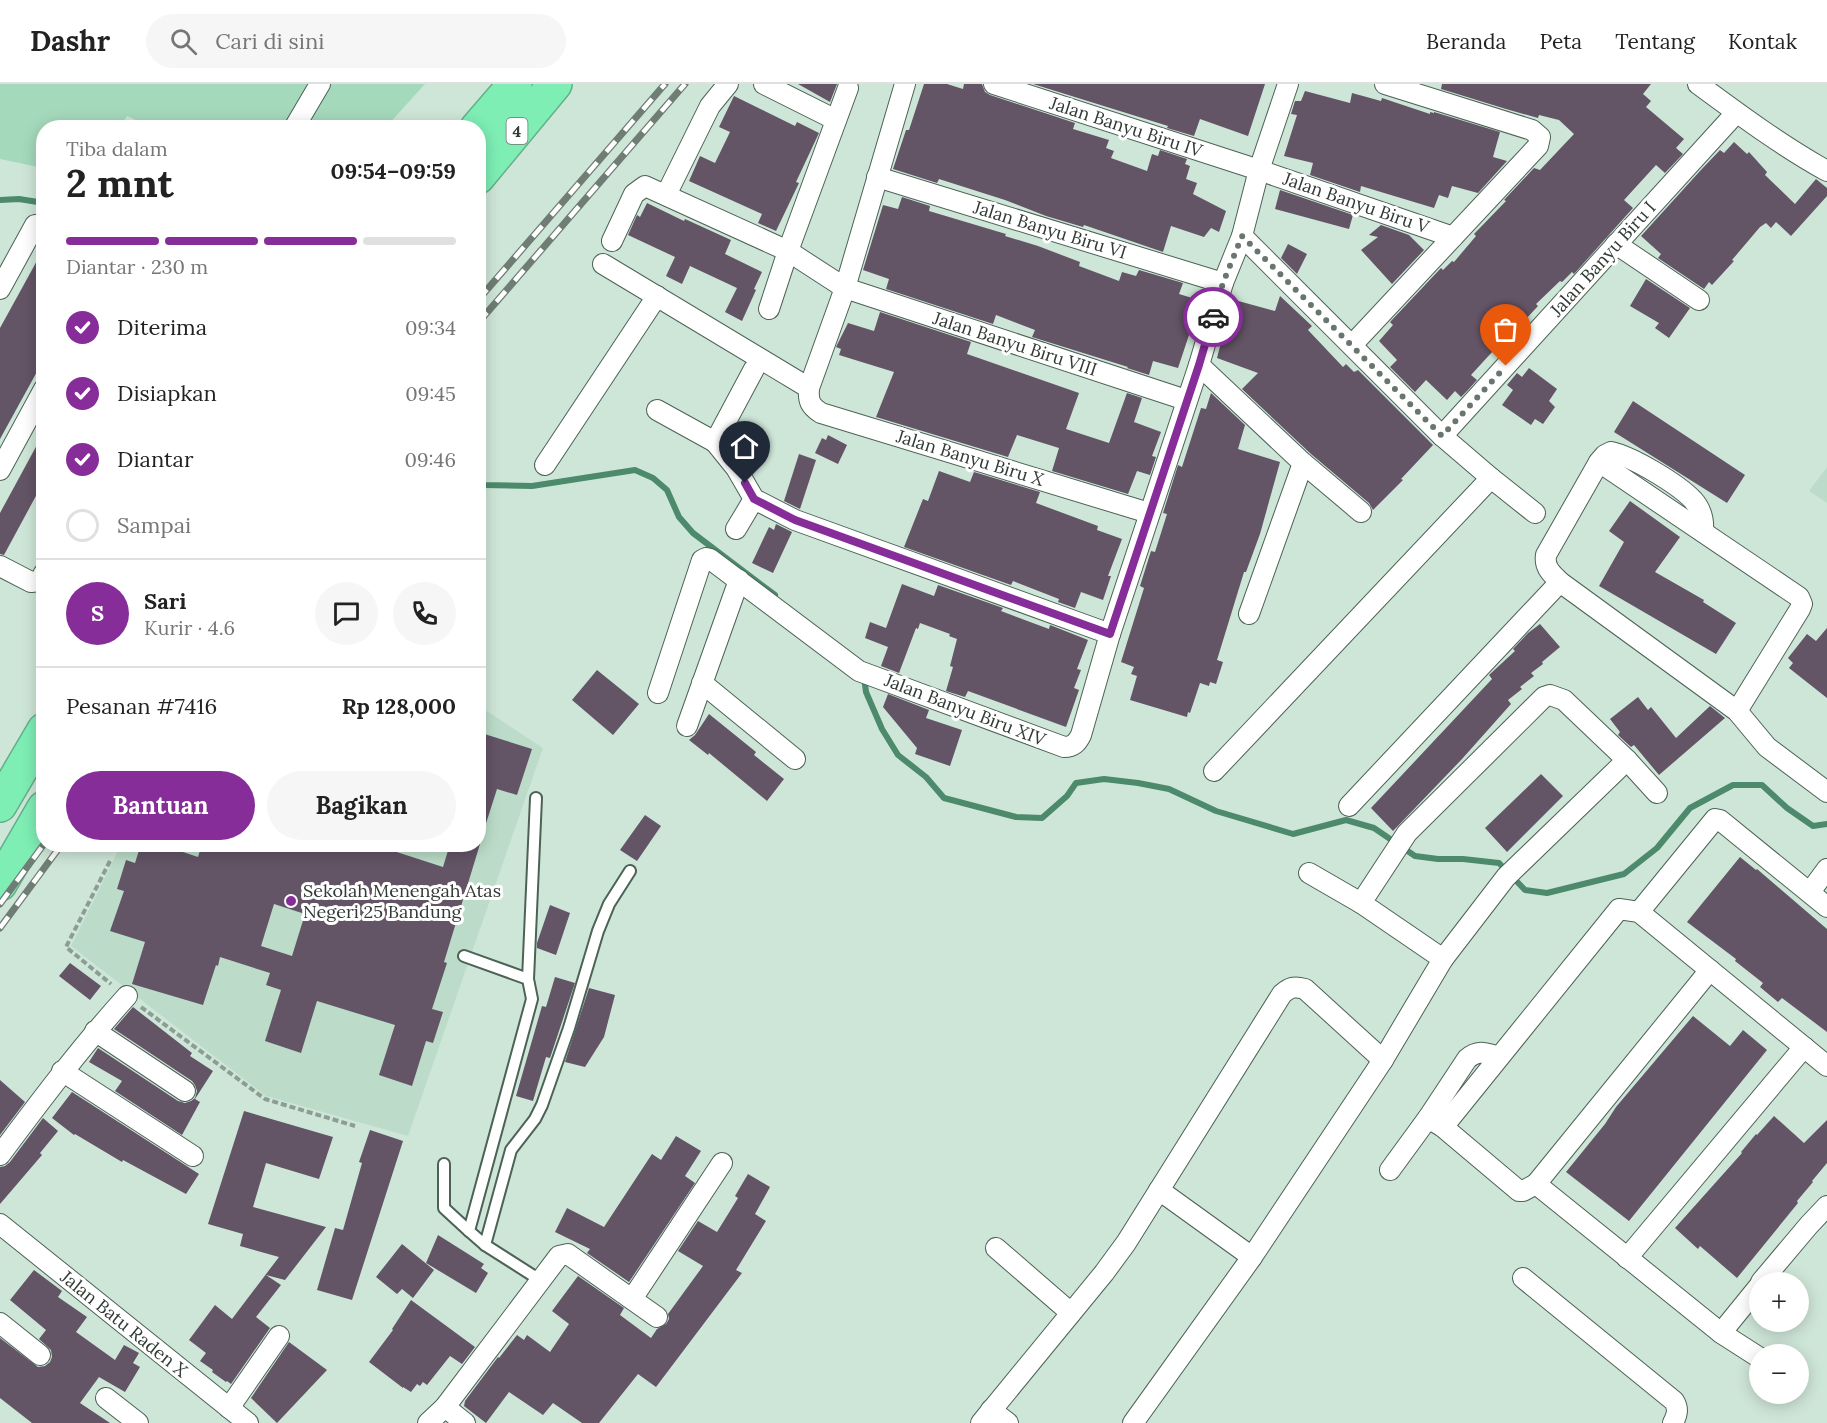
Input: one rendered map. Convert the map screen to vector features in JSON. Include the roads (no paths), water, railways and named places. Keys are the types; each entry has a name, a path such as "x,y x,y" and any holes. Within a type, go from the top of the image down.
{"highway":[{"name":"4","path":"484,120 515,84"},
{"name":"4","path":"486,167 555,84"},
{"path":"0,805 36,744"},
{"path":"0,884 36,822"}],"street":[{"path":"299,120 320,84"},
{"path":"666,195 710,106 728,84"},
{"path":"764,84 836,120"},
{"path":"603,264 809,388 845,288 905,84"},
{"name":"Jalan Banyu Biru IV","path":"994,84 1258,170"},
{"path":"657,410 715,442 736,468 754,499 795,520 1110,634 1199,365 1223,283 1242,236 1258,170 1288,84"},
{"path":"1352,345 1538,146 1540,137 1532,130 1385,84"},
{"path":"1698,84 1805,159 1827,171"},
{"path":"769,309 848,88"},
{"name":"Jalan Banyu Biru I","path":"1442,436 1737,113"},
{"name":"Jalan Banyu Biru V","path":"1258,170 1453,237"},
{"name":"Jalan Banyu Biru VI","path":"877,177 1223,283"},
{"name":"Jalan Banyu Biru VIII","path":"612,241 634,194 645,186 788,251 845,288 1186,400"},
{"path":"0,289 36,225"},
{"path":"1242,236 1442,436 1535,513"},
{"path":"1616,244 1699,300"},
{"path":"545,465 657,296"},
{"path":"1199,365 1303,463 1361,512"},
{"path":"715,442 754,369"},
{"name":"Jalan Banyu Biru X","path":"809,388 808,398 811,406 821,413 1149,513"},
{"path":"0,470 36,404"},
{"path":"1737,711 1802,604 1799,597 1599,462 1546,555 1546,567 1560,582 1737,711 1767,747 1827,792"},
{"path":"1250,614 1303,463"},
{"path":"1214,771 1491,478"},
{"path":"736,529 754,499"},
{"name":"Jalan Banyu Biru XIV","path":"658,693 702,560 706,558 866,673 1064,747 1072,747 1078,740 1110,634"},
{"path":"0,566 31,582 36,580"},
{"path":"687,726 739,580"},
{"path":"1349,806 1560,582"},
{"path":"702,683 795,759"},
{"path":"1361,903 1407,833 1544,697 1550,695 1564,700 1627,760 1657,793"},
{"path":"1133,1423 1252,1257 1383,1060 1443,959 1506,877 1627,760"},
{"path":"1640,912 1715,819 1720,820 1827,907"},
{"path":"1810,892 1827,869"},
{"path":"1309,873 1361,903 1443,959"},
{"path":"1390,1170 1499,1057 1619,909 1640,912 1827,1066"},
{"path":"1436,1123 1519,1191 1536,1184 1710,970"},
{"path":"1008,1423 986,1416 1120,1250 1282,994 1290,987 1297,986 1305,989 1383,1060"},
{"path":"0,1155 62,1071 127,996"},
{"path":"95,1031 185,1091"},
{"path":"1627,1258 1804,1047"},
{"path":"62,1071 193,1155"},
{"path":"632,1299 722,1163"},
{"path":"1536,1184 1721,1333 1749,1351"},
{"path":"1159,1190 1252,1257"},
{"path":"1770,1272 1827,1206"},
{"name":"Jalan Batu Raden X","path":"0,1224 248,1423"},
{"path":"996,1248 1071,1313"},
{"path":"428,1423 445,1407 559,1256 568,1254 657,1317"},
{"path":"1523,1278 1674,1401 1677,1415 1673,1423"},
{"path":"1721,1333 1749,1298"},
{"path":"0,1323 40,1355"},
{"path":"229,1408 279,1336"},
{"path":"106,1398 138,1423"},
{"path":"445,1407 465,1423"}],"lane":[{"path":"469,1230 532,999 528,979 536,798"},
{"path":"484,1245 511,1150 535,1119 542,1105 569,1028 598,931 609,904 630,871"},
{"path":"464,956 528,979"},
{"path":"444,1164 444,1208 484,1245 540,1280"}],"waterway":[{"path":"0,200 19,199 36,202"},
{"path":"486,485 532,486 635,470 653,478 667,490 679,517 693,533 775,595"},
{"path":"864,677 866,692 882,729 898,755 926,777 944,798 1016,817 1042,818 1067,796 1076,783 1104,779 1138,783 1169,789 1216,811 1293,834 1346,820 1374,828 1415,856 1499,863 1525,890 1547,893 1624,874 1657,848 1690,808 1733,785 1762,785 1787,808 1813,826 1827,824"}],"railway":[{"path":"486,291 665,84"},
{"path":"486,314 685,84"},
{"path":"0,904 38,852"},
{"path":"0,928 56,852"}],"place":[{"name":"Sekolah Menengah Atas Negeri 25 Bandung","path":"291,901"}]}
